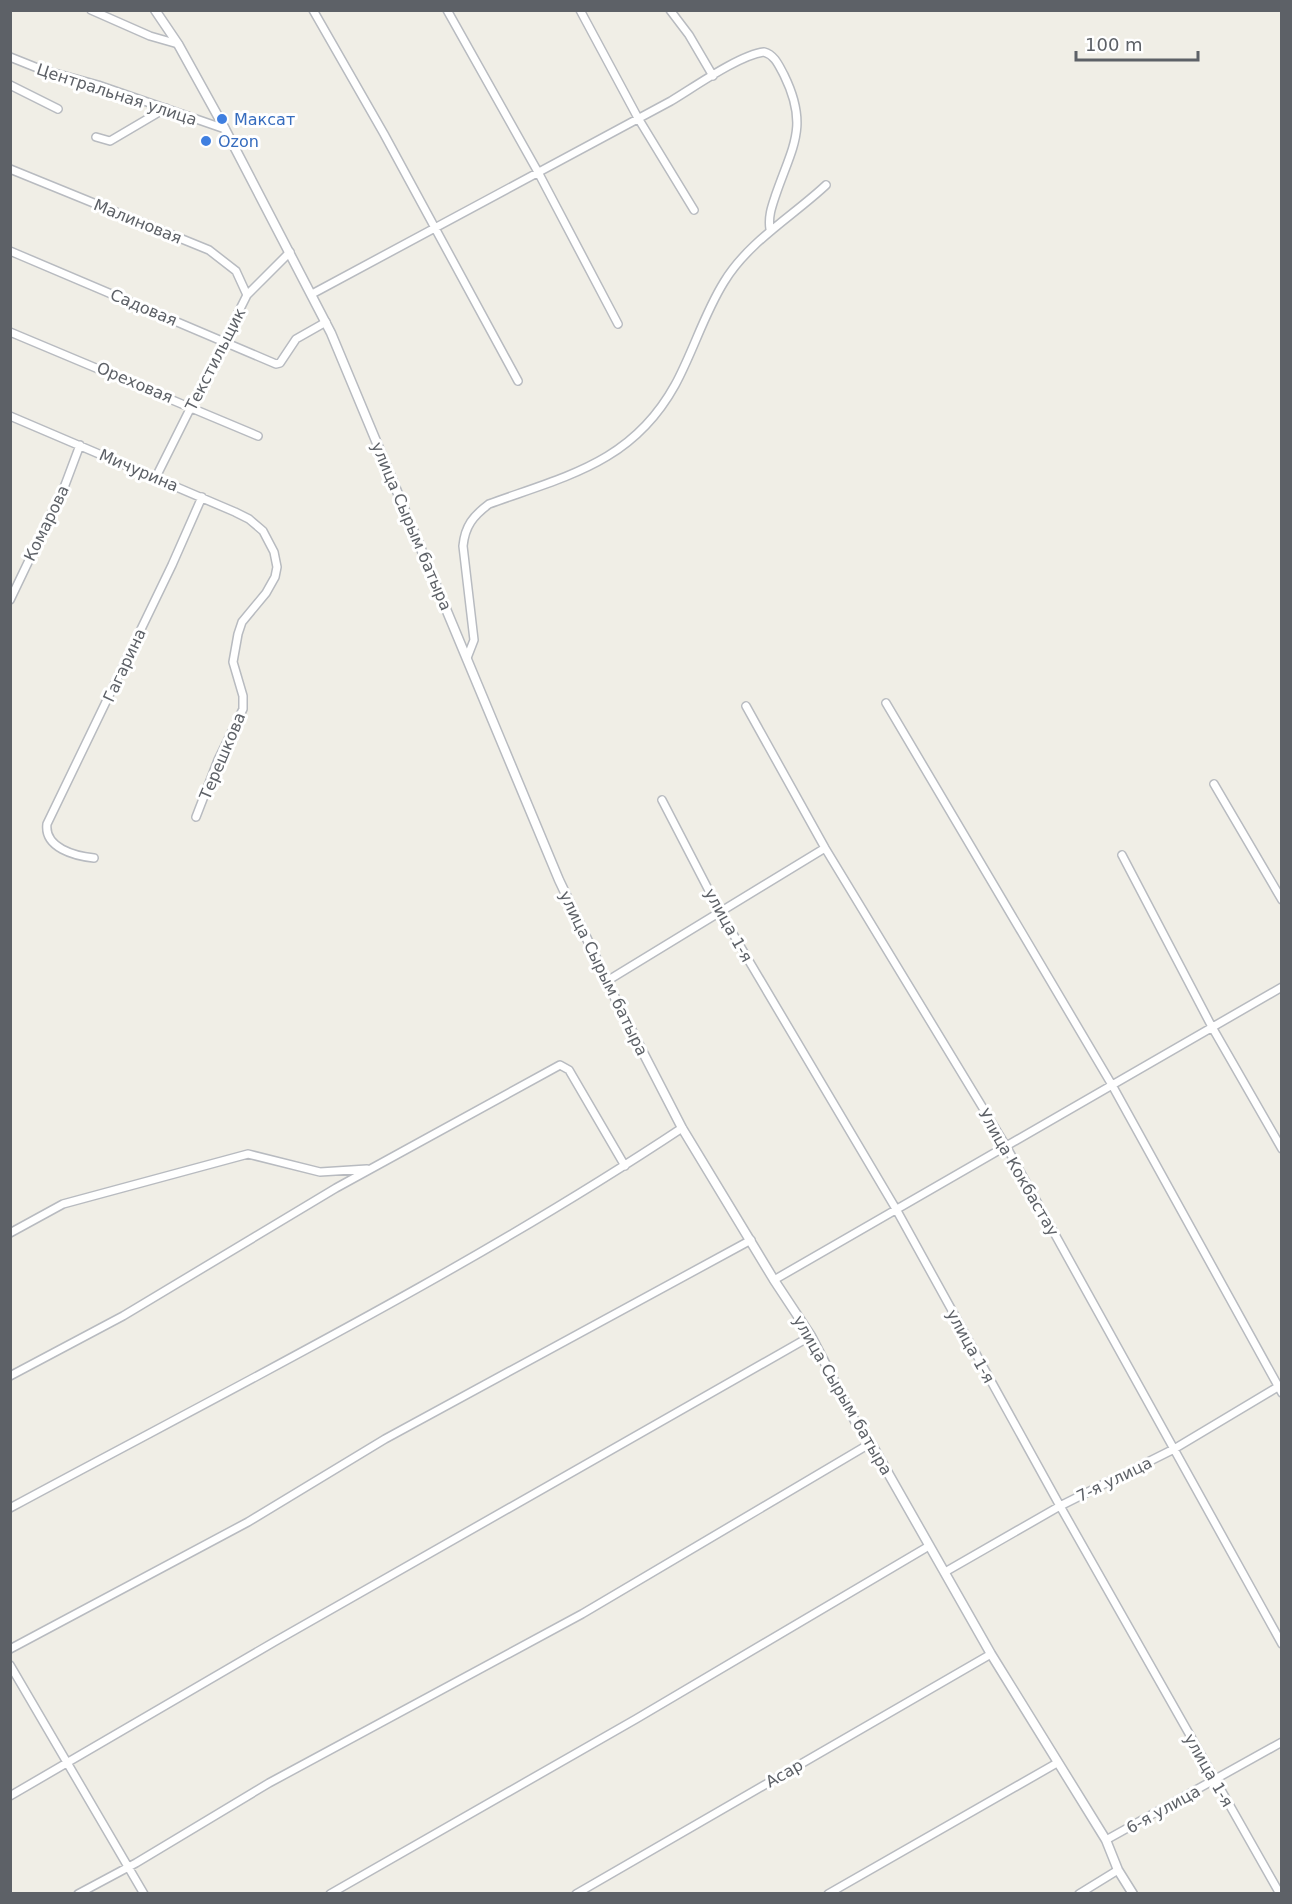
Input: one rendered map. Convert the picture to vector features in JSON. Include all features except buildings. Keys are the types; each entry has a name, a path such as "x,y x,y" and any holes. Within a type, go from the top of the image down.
{"street":[{"path":"91,10 150,36 177,44"},
{"name":"улица Сырым батыра","path":"155,10 225,129 326,322 560,880 607,981 682,1128 774,1280 811,1336 855,1421 871,1443 991,1654 1106,1840 1118,1870 1133,1893"},
{"path":"313,10 479,305 518,381"},
{"path":"447,10 538,172 618,324"},
{"path":"580,10 638,118 694,210"},
{"path":"670,10 689,35 713,76"},
{"path":"312,294 758,53 769,54 776,60 795,98 798,131 794,150 772,207 769,219 770,229"},
{"name":"Центральная улица","path":"10,57 40,69 98,85 225,129"},
{"path":"10,84 58,109"},
{"path":"96,137 110,141 166,108"},
{"name":"Малиновая","path":"10,169 209,250 236,271 247,295"},
{"path":"467,658 474,640 472,609 463,563 464,532 469,522 489,504 596,464 628,445 660,409 676,384 725,280 770,229 826,185"},
{"name":"Садовая","path":"10,251 276,364 280,363 296,339 326,322"},
{"name":"Текстильщик","path":"156,477 247,295 291,252"},
{"name":"Ореховая","path":"10,332 258,436"},
{"name":"Мичурина","path":"10,416 202,497 249,519 263,531"},
{"name":"Комарова","path":"10,600 65,485 81,445"},
{"name":"Гагарина","path":"94,858 81,857 50,841 46,832 49,816 172,565 202,497"},
{"name":"Терешкова","path":"196,816 218,760 243,709 243,696 233,662 242,622 266,593 275,577 274,552 263,531"},
{"path":"886,703 1112,1085 1280,1388"},
{"name":"Улица Кокбастау","path":"746,706 825,848 1006,1146 1281,1644"},
{"path":"1214,784 1281,900"},
{"name":"улица 1-я","path":"662,800 720,912 896,1209 1060,1506 1280,1893"},
{"path":"607,981 825,848"},
{"path":"1122,855 1212,1027 1281,1149"},
{"path":"774,1280 1281,987"},
{"path":"10,1376 123,1317 370,1168 560,1065 569,1070 625,1166"},
{"path":"10,1508 394,1301 625,1166 682,1128"},
{"path":"10,1233 63,1204 248,1154 320,1172 370,1168"},
{"path":"10,1649 248,1521 385,1439 751,1240"},
{"path":"10,1796 811,1336"},
{"name":"7-я улица","path":"945,1572 1060,1506 1174,1449 1280,1388"},
{"path":"78,1893 128,1865 136,1863 269,1783 582,1614 871,1443"},
{"path":"330,1893 626,1725 929,1546"},
{"name":"Асар","path":"576,1893 991,1654"},
{"path":"10,1665 144,1893"},
{"name":"6-я улица","path":"1106,1840 1281,1742"},
{"path":"828,1893 1057,1763"},
{"path":"1079,1893 1118,1870"}],"place":[{"name":"Максат","path":"222,119"},
{"name":"Ozon","path":"206,141"}]}
